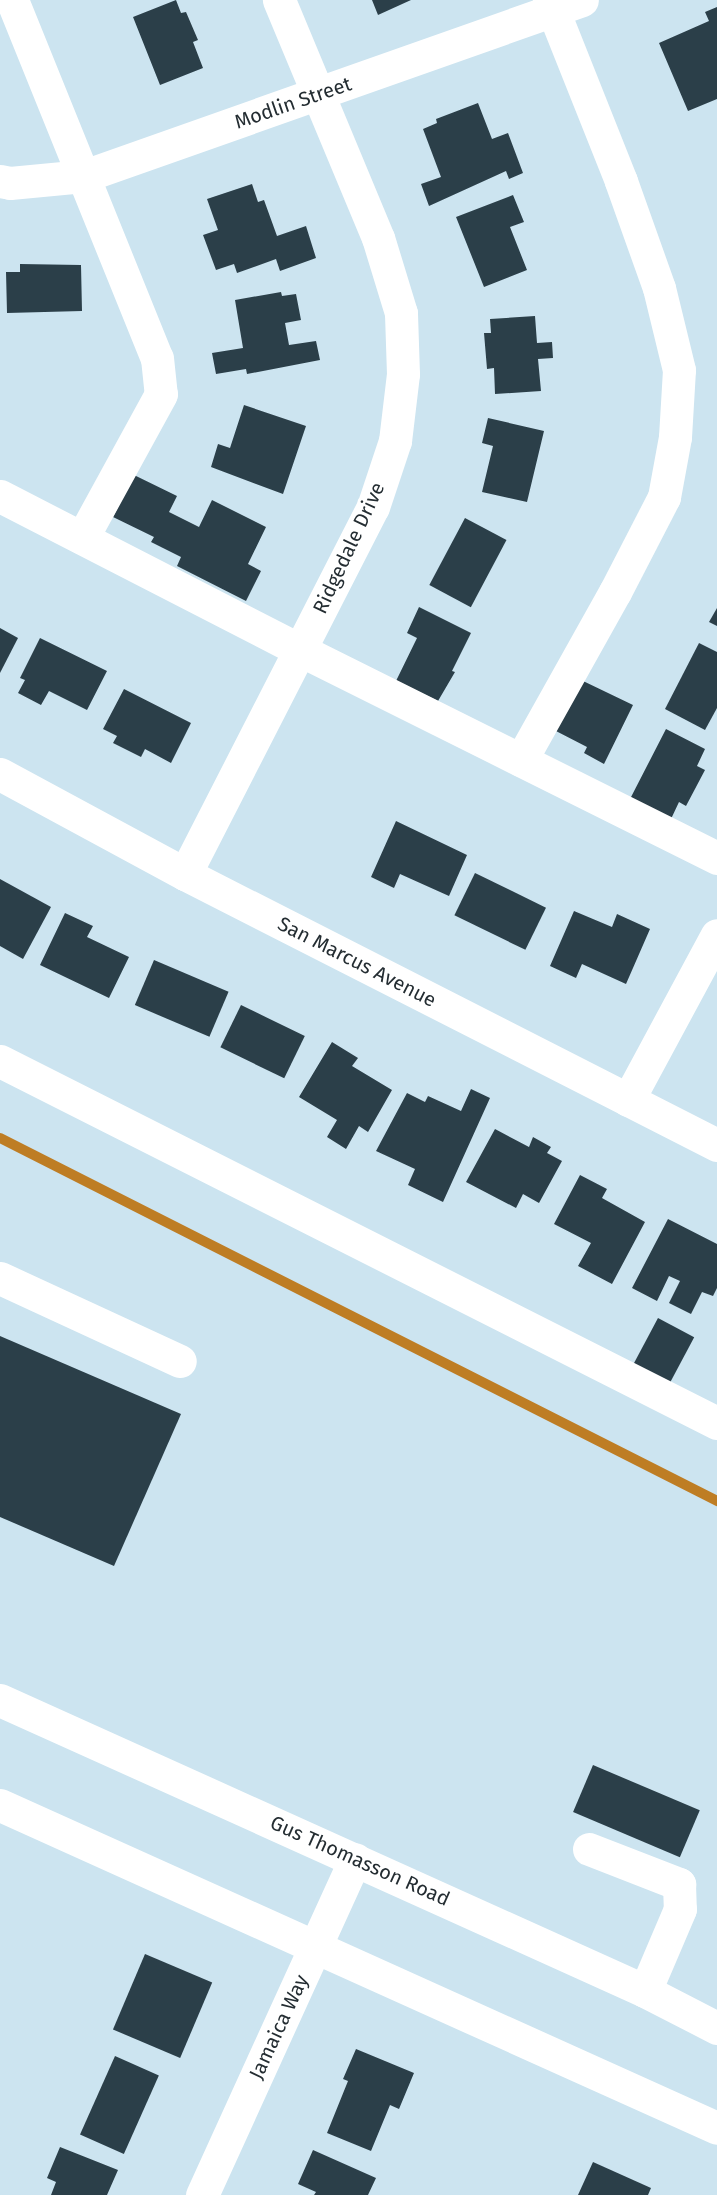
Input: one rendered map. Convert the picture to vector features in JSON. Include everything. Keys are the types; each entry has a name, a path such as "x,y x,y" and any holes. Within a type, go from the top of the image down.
{"street":[{"path":"12,0 157,358 161,393 82,538"},
{"name":"Ridgedale Drive","path":"185,874 373,507 395,441 403,374 401,313 382,249 279,0"},
{"path":"521,760 615,592 664,497 675,437 680,370 660,288 561,3"},
{"name":"Modlin Street","path":"0,181 10,183 84,176 319,94 561,3"},
{"path":"0,496 300,650 717,858"},
{"name":"San Marcus Avenue","path":"0,774 185,874 717,1145"},
{"path":"628,1100 717,935"},
{"path":"0,1060 717,1423"},
{"path":"0,1278 180,1361"},
{"name":"Gus Thomasson Road","path":"0,1700 645,1991 717,2028"},
{"path":"0,1805 717,2128"},
{"path":"589,1849 679,1884 680,1909 645,1991"},
{"name":"Jamaica Way","path":"202,2195 355,1859"}],"building":[{"path":"176,0 181,13 186,12 198,40 193,42 203,68 160,85 133,17"},
{"path":"372,0 411,0 378,15"},
{"path":"717,7 717,99 688,111 659,43 709,21 705,12"},
{"path":"478,103 492,139 508,133 523,173 509,179 506,171 429,206 421,184 441,177 423,129 437,123 436,119"},
{"path":"252,184 258,202 264,200 277,236 306,226 316,258 280,271 276,259 237,273 234,264 216,270 203,235 218,230 207,199"},
{"path":"513,195 524,222 510,227 527,270 484,287 456,217"},
{"path":"20,264 81,265 82,311 7,313 6,272 20,272"},
{"path":"281,292 282,296 296,294 301,320 285,323 289,345 316,341 320,360 247,374 246,369 216,374 212,353 243,348 235,300"},
{"path":"535,316 537,343 552,342 553,358 538,359 541,391 495,394 494,368 487,369 484,333 491,333 490,319"},
{"path":"244,405 306,426 283,494 211,467 218,444 230,448"},
{"path":"488,418 544,431 527,502 482,492 493,446 482,443"},
{"path":"134,475 177,496 169,512 199,527 212,500 266,527 248,564 261,571 246,601 177,566 181,557 151,542 154,537 113,517"},
{"path":"465,518 506,540 471,607 429,585"},
{"path":"419,607 471,633 452,671 455,672 438,701 396,681 417,638 407,633"},
{"path":"717,608 717,626 709,622"},
{"path":"0,628 18,638 0,673"},
{"path":"40,638 107,671 87,710 49,691 41,705 18,693 25,680 20,678"},
{"path":"699,643 717,652 717,708 705,730 665,709"},
{"path":"581,680 633,705 604,764 584,753 587,747 554,730"},
{"path":"124,689 191,723 171,763 145,749 141,757 113,743 117,736 103,729"},
{"path":"666,729 705,749 697,766 705,770 686,806 679,802 671,819 630,799"},
{"path":"396,821 467,855 449,896 400,874 394,888 371,877"},
{"path":"475,873 546,908 525,950 454,915"},
{"path":"0,879 51,907 23,959 0,946"},
{"path":"574,911 612,927 617,914 650,929 626,984 582,964 576,978 550,966"},
{"path":"65,913 93,926 87,937 129,957 109,998 40,965"},
{"path":"154,960 229,992 209,1037 135,1005"},
{"path":"241,1005 305,1036 284,1078 220,1047"},
{"path":"332,1042 358,1058 352,1066 392,1090 368,1132 359,1126 346,1149 327,1137 337,1120 299,1097"},
{"path":"471,1089 490,1098 443,1202 408,1185 415,1169 376,1151 407,1093 425,1102 428,1096 461,1111"},
{"path":"495,1129 529,1147 533,1137 551,1147 547,1153 562,1161 539,1203 523,1194 516,1208 466,1182"},
{"path":"580,1175 607,1189 602,1198 645,1222 612,1284 578,1266 591,1243 554,1224"},
{"path":"668,1219 717,1244 717,1288 713,1296 702,1292 691,1314 669,1303 680,1281 669,1276 657,1301 632,1288"},
{"path":"658,1318 694,1337 669,1384 633,1365"},
{"path":"0,1336 181,1414 114,1566 0,1517"},
{"path":"593,1765 700,1810 680,1857 573,1812"},
{"path":"145,1954 212,1983 180,2058 113,2029"},
{"path":"356,2049 414,2073 399,2109 390,2105 371,2151 327,2133 348,2081 343,2079"},
{"path":"115,2056 159,2076 124,2154 80,2135"},
{"path":"60,2147 118,2170 107,2195 51,2195 56,2182 47,2178"},
{"path":"313,2150 376,2178 368,2195 314,2195 316,2192 298,2184"},
{"path":"593,2162 651,2188 648,2195 578,2195"}],"waterway":[{"path":"0,1138 717,1501"}]}
